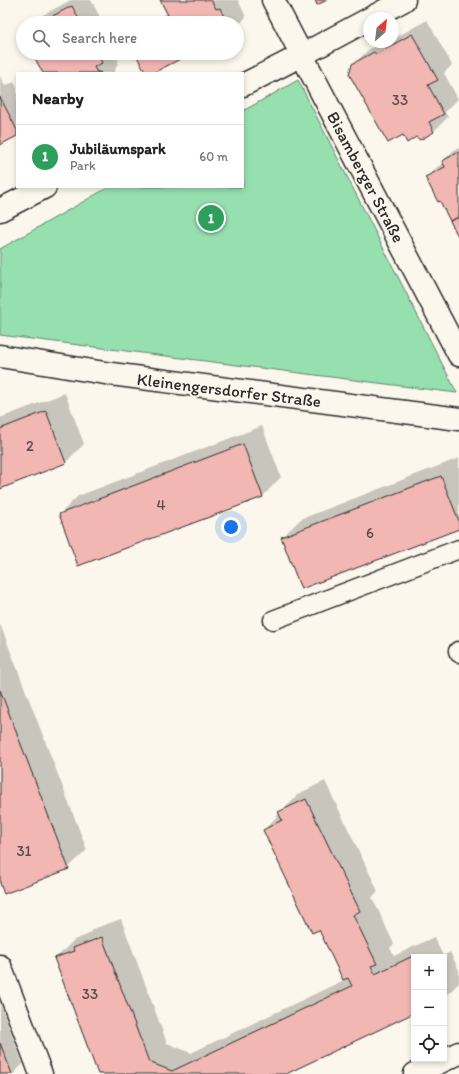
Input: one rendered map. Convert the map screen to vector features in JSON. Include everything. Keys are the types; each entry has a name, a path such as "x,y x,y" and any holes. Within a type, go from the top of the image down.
{"street":[{"name":"Bisamberger Straße","path":"273,0 459,355"},
{"path":"381,12 404,0"},
{"path":"244,84 363,22"},
{"path":"0,210 43,188"},
{"name":"Kleinengersdorfer Straße","path":"0,356 111,374 459,420"},
{"path":"0,966 41,1074"},
{"path":"415,1074 459,1053"}],"lane":[{"path":"273,620 459,549"}],"green space":[{"path":"298,80 457,393 0,335 0,249 107,188 244,188 244,110"}],"building":[{"path":"160,0 211,0 216,9 220,8 224,16 168,16"},
{"path":"315,0 327,0 317,5"},
{"path":"72,6 77,16 53,16"},
{"path":"412,34 438,80 428,85 444,114 429,122 434,132 420,140 416,137 407,143 403,135 388,143 349,74 352,64 374,52 376,54 387,48 399,48 399,41"},
{"path":"36,60 100,60 102,63 94,67 98,72 42,72"},
{"path":"139,60 178,60 155,72 145,72"},
{"path":"0,97 16,128 16,137 0,145"},
{"path":"459,152 459,217 450,221 425,177 445,167 442,161"},
{"path":"459,217 459,238 450,221"},
{"path":"46,411 66,463 0,489 0,429"},
{"path":"243,444 263,497 78,566 59,514"},
{"path":"441,476 459,521 459,529 301,589 281,537"},
{"path":"0,690 69,869 4,894 0,883"},
{"path":"306,799 360,911 353,915 377,964 371,966 375,974 411,957 411,1014 286,1074 98,1074 54,958 74,951 73,948 102,937 149,1062 172,1071 352,986 348,978 343,980 319,930 312,933 263,830 282,820 278,812"},
{"path":"0,1043 12,1074 0,1074"}],"place":[{"name":"Jubiläumspark","path":"211,218"}]}
